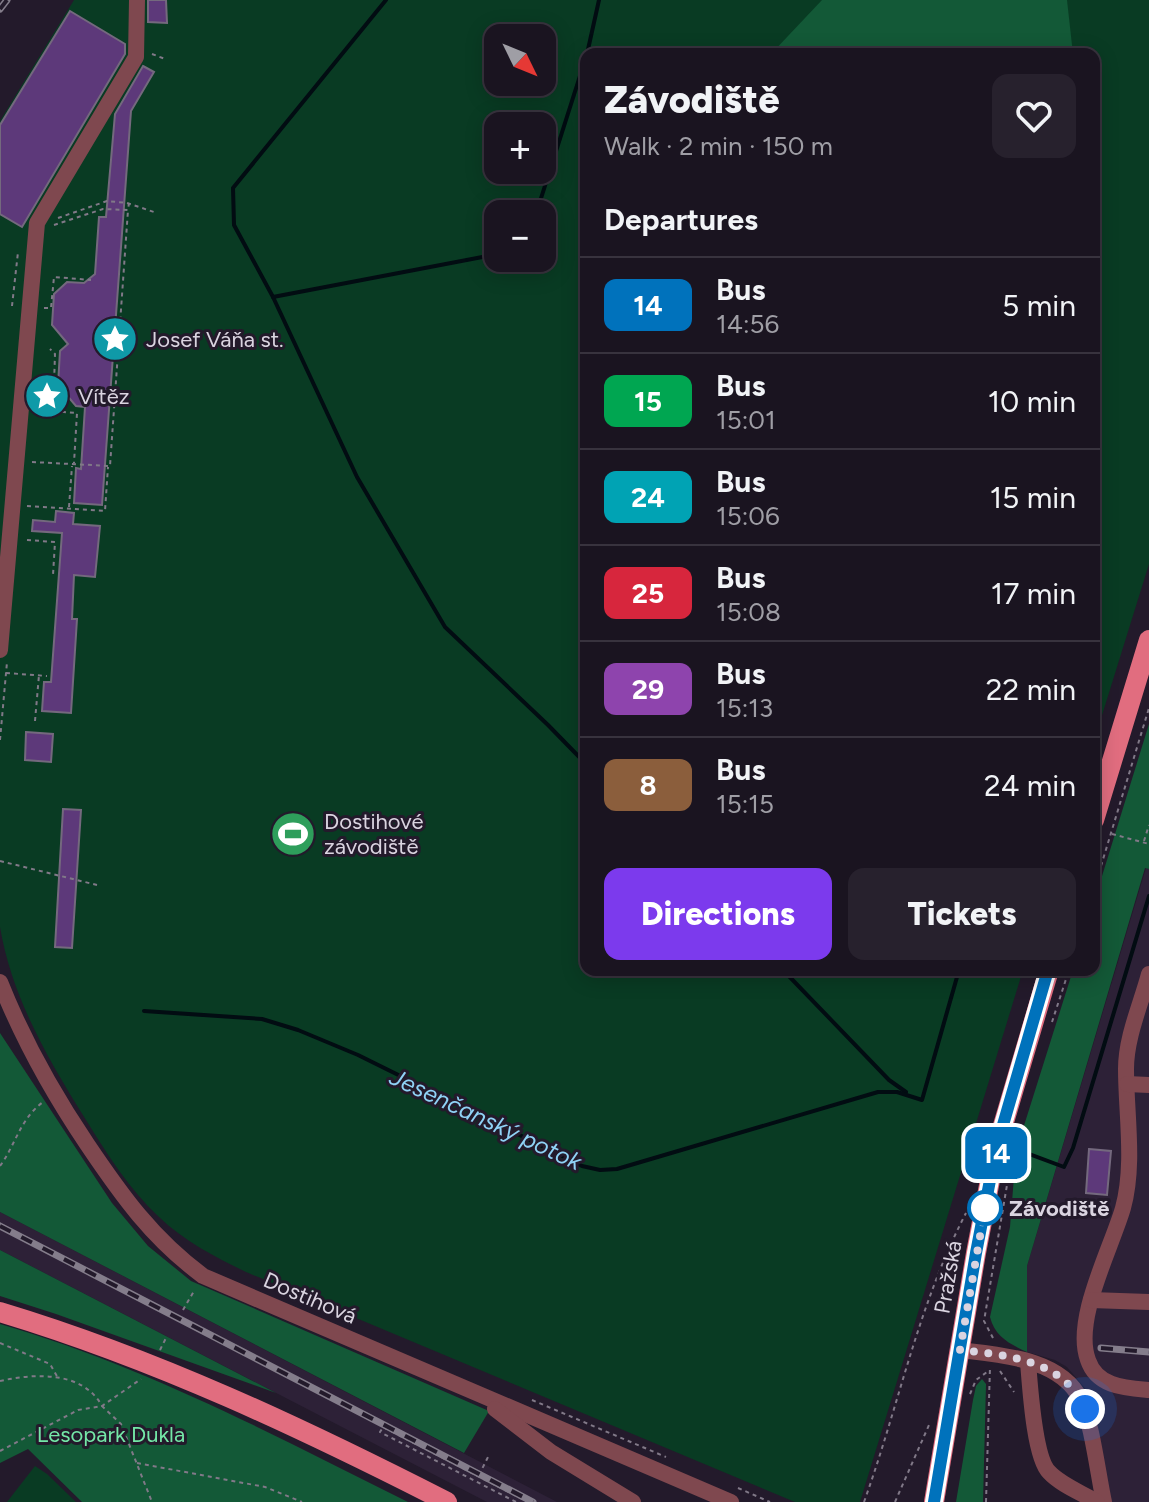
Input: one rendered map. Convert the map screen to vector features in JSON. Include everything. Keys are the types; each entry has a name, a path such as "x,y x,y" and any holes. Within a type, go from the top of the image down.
{"main road":[{"path":"1100,800 1149,640"},
{"name":"Pražská","path":"934,1502 996,1149 1047,976"},
{"path":"0,1312 110,1348 224,1394 309,1432 447,1502"}],"street":[{"path":"0,650 44,224 136,57 137,0"},
{"path":"1149,974 1128,1050 1125,1198 1091,1300 1085,1349 1093,1371 1109,1384 1149,1390"},
{"name":"Dostihová","path":"0,982 40,1072 126,1203 171,1252 203,1276 731,1502"},
{"path":"1127,1084 1149,1085"},
{"path":"1091,1300 1149,1302"},
{"path":"960,1350 991,1362 1028,1362 1058,1374 1072,1385 1085,1409 1104,1502"},
{"path":"1028,1362 1032,1409 1044,1466 1050,1474 1097,1502"},
{"path":"495,1409 551,1452 633,1502"}],"path":[{"path":"44,224 107,201 129,203 157,213"},
{"path":"20,505 105,511 129,203"},
{"path":"44,224 103,209 128,210"},
{"path":"51,308 54,277 91,280"},
{"path":"49,411 64,396 54,384 55,354 50,349"},
{"path":"29,410 77,413 69,508"},
{"path":"24,461 108,466"},
{"path":"17,539 55,542 53,575"},
{"path":"6,673 47,676"},
{"path":"35,721 39,675"},
{"path":"1100,870 1149,708"},
{"path":"1143,842 1149,825"},
{"path":"1111,834 1149,844"},
{"path":"0,861 97,885"},
{"path":"0,1166 10,1152 22,1122 54,1094"},
{"path":"986,1502 994,1339 984,1321 1008,1177"},
{"path":"864,1502 920,1321 948,1249 969,1208"},
{"path":"183,1310 203,1276"},
{"path":"159,1351 167,1336"},
{"path":"0,1343 50,1364 58,1378"},
{"path":"970,1395 976,1380 991,1362"},
{"path":"991,1362 994,1369 1002,1372 1017,1399"},
{"path":"0,1451 78,1410 102,1406 148,1374"},
{"path":"0,1381 18,1377 58,1378 84,1385 121,1424 152,1502"},
{"path":"895,1502 932,1419 936,1416 950,1419"},
{"path":"516,1502 380,1432 383,1427 528,1502"},
{"path":"478,1476 489,1455"},
{"path":"137,1463 265,1487 302,1502"}],"shaded area":[{"path":"1146,868 1149,869 1149,1502 1110,1502 1090,1394 1067,1367 1027,1352 1027,1266"},
{"path":"0,1212 557,1502 487,1502 0,1250"}],"green space":[{"name":"Dostihové závodiště","path":"74,0 1149,0 1149,564 1100,722 1100,48 580,48 580,976 1021,976 860,1502 795,1502 246,1272 189,1241 148,1206 128,1183 94,1133 33,1027 6,953 0,927 0,121"},
{"path":"822,0 1067,0 1072,48 777,48"},
{"path":"1149,724 1149,869 1145,868 1027,1266 1027,1352 999,1335 990,1317 1010,1227 1016,1151 1071,976 1100,976 1100,883"},
{"path":"0,1033 112,1203 148,1246 191,1281 489,1411 464,1453 0,1212"},
{"path":"0,1250 276,1393 0,1296"},
{"name":"Lesopark Dukla","path":"0,1324 157,1381 258,1427 408,1502 82,1502 28,1449 0,1463"},
{"path":"982,1379 986,1384 983,1502 956,1502 973,1400 976,1386"},
{"path":"35,1466 47,1474 76,1502 7,1502"}],"building":[{"path":"148,0 166,0 167,23 148,22"},
{"path":"70,11 125,44 125,54 22,227 0,214 0,125"},
{"path":"143,66 154,72 131,111 102,505 74,503 76,468 81,469 85,407 76,406 58,385 60,351 68,344 52,325 54,294 67,282 84,283 95,274 99,217 106,217 115,114"},
{"path":"56,511 74,513 73,524 100,526 95,577 74,575 72,619 77,619 71,713 42,711 44,682 51,682 62,533 32,531 33,520 55,522"},
{"path":"26,732 53,734 51,762 25,760"},
{"path":"63,809 81,810 72,948 55,947"},
{"path":"1089,1149 1111,1151 1107,1195 1086,1193"}],"waterway":[{"path":"386,0 233,188 234,225 273,297 357,477 445,627 580,758"},
{"path":"588,48 599,0"},
{"path":"540,200 580,76"},
{"path":"273,297 484,257"},
{"name":"Jesenčanský potok","path":"1016,1149 1064,1167 1073,1148 1149,896"},
{"path":"789,976 889,1080 906,1092"},
{"name":"Jesenčanský potok","path":"144,1011 262,1019 298,1030 358,1055 582,1166 600,1170 617,1169 878,1092 897,1092 922,1100 957,976"}],"railway":[{"path":"0,9 7,0"},
{"path":"0,1226 533,1502"},
{"path":"1101,1348 1149,1352"}],"bus line":[{"name":"14","path":"934,1502 996,1149 1046,976"}],"place":[{"name":"Josef Váňa st.","path":"115,339"},
{"name":"Vítěz","path":"47,396"},
{"name":"Dostihové závodiště","path":"293,834"},
{"name":"Závodiště","path":"985,1208"}],"route":[{"path":"985,1208 960,1350 1028,1362 1058,1374 1072,1385 1085,1409"}]}
